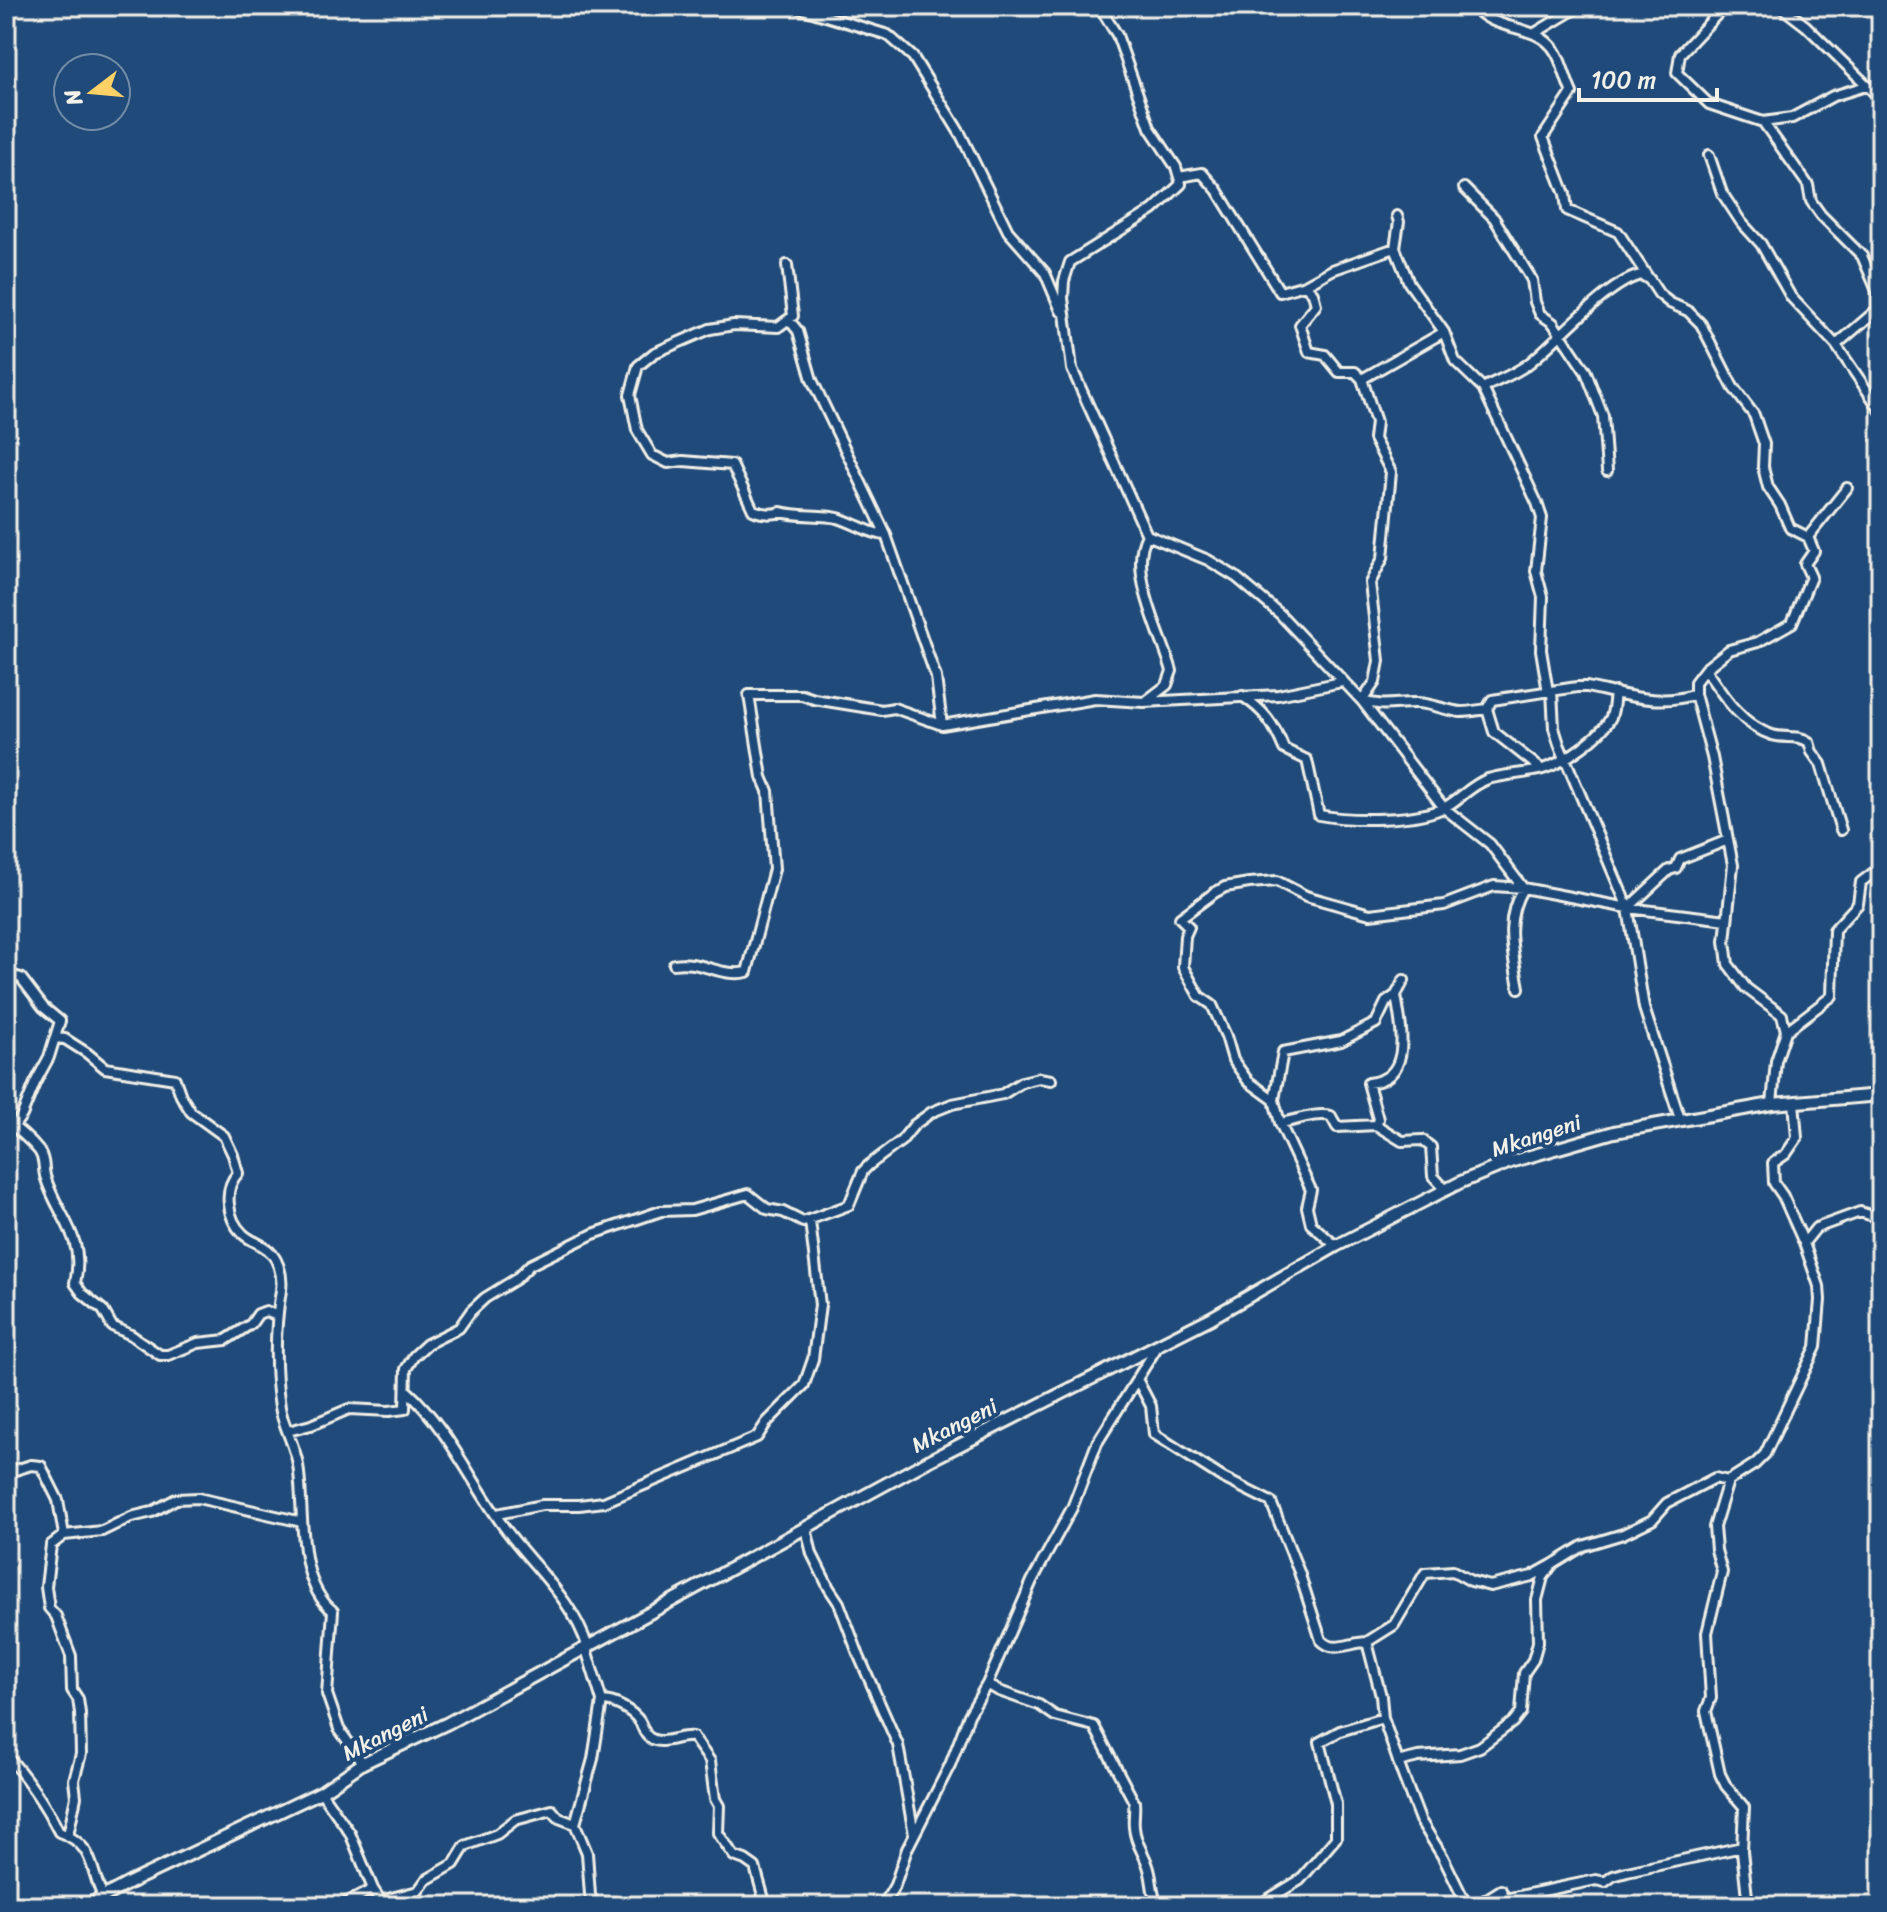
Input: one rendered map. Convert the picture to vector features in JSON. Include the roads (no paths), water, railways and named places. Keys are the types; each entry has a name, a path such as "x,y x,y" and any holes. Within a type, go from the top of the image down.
{"street":[{"path":"793,6 888,35 913,57 961,135 1008,231 1045,273 1067,322"},
{"path":"1099,6 1117,35 1150,128 1176,167 1181,184 1153,210 1070,262 1064,281 1072,369 1147,535 1208,560 1236,577 1280,614 1362,701 1444,808 1490,844 1523,888"},
{"path":"1474,6 1481,16 1535,33 1555,51 1572,93 1543,137 1565,194 1567,210 1618,232 1670,303 1688,311 1701,324 1761,433 1768,487 1790,528 1808,537 1814,551 1805,564 1811,577 1792,623 1758,642 1729,650 1705,669 1695,682 1695,694 1715,771 1733,865 1725,941 1728,964 1746,988 1782,1015 1786,1031 1776,1061 1772,1104"},
{"path":"1535,33 1580,6"},
{"path":"1725,6 1680,54 1677,73 1709,104 1763,122 1792,118 1833,96 1866,86"},
{"path":"1780,6 1806,26 1881,99"},
{"path":"1763,122 1808,185 1811,201 1821,215 1862,256 1878,293 1878,309 1836,345"},
{"path":"1709,155 1722,193 1741,222 1761,244 1791,297 1836,345 1881,411"},
{"path":"1179,177 1202,173 1217,190 1280,292 1395,248"},
{"path":"1464,188 1494,218 1532,280 1540,314 1553,323 1586,372 1603,416 1607,471"},
{"path":"1397,216 1395,248 1409,283 1444,332 1455,361 1483,388 1542,518 1536,571 1543,597 1541,650 1554,728 1628,908 1644,1008 1680,1119"},
{"path":"787,265 793,300 793,316 789,320 778,327 734,325 710,329 645,359 638,366 630,395 637,430 652,455 668,463 683,461 732,465 753,510 760,513 833,517 886,535"},
{"path":"1483,388 1527,365 1629,279 1642,275 1651,281"},
{"path":"1305,285 1313,293 1316,305 1300,325 1309,352 1325,355 1335,370 1355,372 1362,379 1376,422 1374,439 1391,472 1383,558 1370,583 1379,661 1375,682 1362,701"},
{"path":"789,320 798,331 812,380 886,535 936,677 942,725"},
{"path":"1362,379 1444,332"},
{"path":"1808,537 1847,488"},
{"path":"1144,702 1167,685 1172,671 1145,586 1141,564 1142,544 1147,535"},
{"path":"1705,669 1753,727 1776,737 1801,738 1809,742 1821,764 1841,830"},
{"path":"674,964 688,961 735,975 747,972 756,944 774,869 768,791 762,777 749,695 802,695 882,710 894,708 942,725 1095,699 1144,702 1278,695 1342,682"},
{"path":"1541,769 1494,732 1487,709 1492,700 1587,687 1655,700 1695,694"},
{"path":"1241,695 1262,709 1276,728 1284,749 1307,760 1319,815 1344,820 1397,818 1444,808 1484,780 1541,769 1565,758 1606,725 1611,717 1615,692"},
{"path":"1362,701 1379,706 1427,704 1458,712 1487,709"},
{"path":"1628,908 1669,870 1676,868 1680,859 1728,840"},
{"path":"1786,1031 1832,996 1834,930 1858,904 1861,882 1881,867"},
{"path":"1274,1100 1248,1081 1233,1060 1212,1005 1199,996 1183,967 1185,936 1189,927 1180,918 1225,887 1277,881 1306,896 1370,914 1444,905 1494,886 1523,888 1628,908 1727,920"},
{"path":"1519,988 1510,928 1513,904 1523,888"},
{"path":"6,974 21,978 43,1007 60,1021 49,1057 22,1115 10,1124 38,1150 43,1160 45,1174 63,1211 79,1259 75,1283 82,1293 103,1310 112,1326 160,1355 168,1355 198,1343 226,1340 266,1311 277,1316"},
{"path":"1336,1246 1311,1224 1307,1207 1311,1190 1280,1123 1274,1100 1283,1052 1341,1041 1376,1023 1386,1002 1396,995 1404,980"},
{"path":"1376,1125 1378,1119 1368,1083 1383,1082 1391,1076 1403,1044 1396,995"},
{"path":"55,1038 65,1039 105,1068 175,1079 191,1112 224,1136 233,1155 238,1173 232,1179 228,1194 234,1219 241,1233 268,1249 278,1263 281,1284 277,1316 279,1396 298,1461 304,1550 317,1592 333,1611 327,1694 339,1729 363,1763"},
{"path":"288,1431 349,1409 405,1409 406,1369 414,1356 427,1344 459,1328 485,1298 516,1279 530,1265 593,1234 661,1211 692,1210 748,1194 767,1209 783,1212 803,1222 810,1221 849,1205 863,1171 932,1112 952,1104 1003,1094 1022,1082 1039,1078 1051,1080"},
{"name":"Mkangeni","path":"86,1906 321,1792 363,1763 448,1723 928,1461 1211,1318 1336,1246 1446,1190 1510,1162 1562,1145 1680,1119 1772,1104 1881,1095"},
{"path":"1749,1906 1742,1847 1744,1807 1720,1774 1706,1711 1711,1698 1707,1633 1722,1572 1714,1527 1728,1481 1765,1454 1816,1347 1821,1298 1819,1286 1804,1243 1774,1183 1773,1163 1786,1154 1797,1138 1794,1102"},
{"path":"1280,1123 1322,1114 1331,1116 1337,1127 1376,1125 1402,1141 1422,1140 1431,1147 1433,1176 1446,1190"},
{"path":"1804,1243 1816,1228 1860,1212 1873,1216 1881,1225"},
{"path":"497,1514 542,1505 604,1502 757,1437 767,1422 804,1385 813,1359 820,1305 810,1221"},
{"path":"883,1906 1032,1581 1072,1508 1097,1443 1159,1344"},
{"path":"1138,1381 1151,1406 1154,1434 1223,1478 1271,1502 1321,1640 1336,1648 1367,1642 1394,1625 1425,1573 1453,1571 1471,1581 1490,1586 1532,1576 1583,1546 1623,1534 1652,1520 1667,1503 1715,1478 1728,1481"},
{"path":"407,1391 461,1460 501,1524 560,1594 582,1627 602,1701 593,1759 575,1824 587,1853 590,1895 595,1906"},
{"path":"6,1473 31,1465 41,1466 58,1500 64,1535"},
{"path":"68,1835 76,1797 74,1780 81,1754 80,1713 78,1699 72,1690 71,1656 56,1616 49,1608 46,1587 51,1545 64,1535 102,1531 131,1517 152,1512 176,1499 198,1498 302,1522"},
{"path":"806,1528 812,1554 839,1603 898,1745 914,1835"},
{"path":"1398,1762 1460,1754 1480,1747 1498,1735 1521,1712 1524,1673 1533,1660 1538,1642 1537,1600 1543,1577 1552,1565"},
{"path":"1367,1642 1381,1696 1383,1718 1398,1762 1420,1820 1433,1837 1466,1904 1482,1902 1501,1890 1505,1899 1596,1880 1605,1882 1627,1872 1742,1847"},
{"path":"987,1684 1039,1705 1055,1716 1094,1726 1134,1802 1136,1816 1133,1824 1137,1845 1148,1864 1157,1906"},
{"path":"602,1701 609,1701 633,1714 653,1740 664,1742 693,1737 710,1761 715,1799 719,1806 718,1833 734,1856 755,1867 766,1906"},
{"path":"1257,1906 1300,1880 1336,1838 1336,1804 1320,1742 1340,1731 1383,1718"},
{"path":"6,1755 22,1771 27,1784 46,1806 59,1832 76,1839 85,1848 103,1897"},
{"path":"321,1792 350,1833 382,1904 418,1891 426,1880 454,1864 465,1846 497,1834 515,1820 552,1810 559,1818 575,1824"},
{"path":"340,1906 373,1889"}]}
